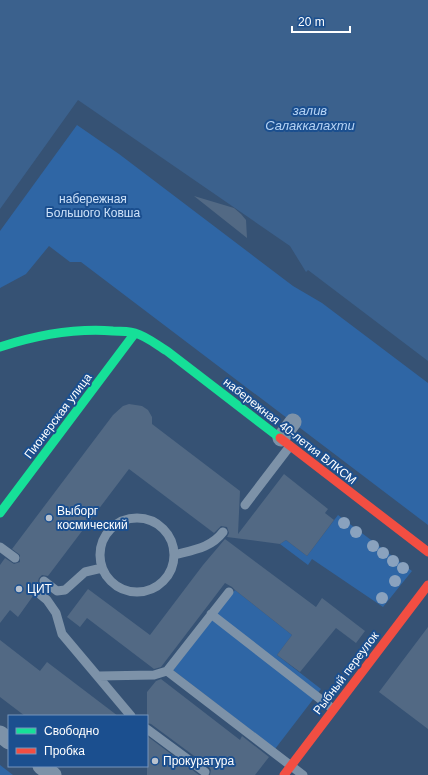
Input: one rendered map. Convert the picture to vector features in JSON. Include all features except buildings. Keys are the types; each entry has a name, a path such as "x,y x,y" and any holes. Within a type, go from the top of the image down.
{"main road":[{"path":"0,347 32,338 67,332 93,330 135,333"},
{"name":"набережная 40-летия ВЛКСМ","path":"135,333 167,351 428,552"},
{"name":"Пионерская улица","path":"0,513 135,333"},
{"name":"Рыбный переулок","path":"284,775 428,585"}],"street":[{"path":"285,442 293,422"},
{"path":"0,734 8,740"},
{"path":"42,767 53,775"}],"lane":[{"path":"245,505 285,442"},
{"path":"143,519 156,523 166,531 170,537 174,555 170,573 160,584 143,592 124,590 110,580 102,568 100,554 103,542 111,529 126,520 143,519"},
{"path":"174,555 209,545 218,539 223,532"},
{"path":"0,546 15,558"},
{"path":"44,581 57,591 65,590 85,572 102,568"},
{"path":"36,591 48,600 56,613 62,634 131,715"},
{"path":"99,676 154,675 167,671 229,592"},
{"path":"212,614 333,710"},
{"path":"167,671 303,775"},
{"path":"148,730 205,772"}],"green space":[{"name":"набережная Большого Ковша","path":"77,125 119,154 293,286 322,303 428,383 428,525 81,262 70,262 49,246 26,274 0,288 0,231"},
{"path":"338,515 412,571 383,607 312,559 308,565 280,544 286,540 307,556"},
{"path":"235,590 292,635 277,655 321,689 275,749 173,670"},
{"path":"0,765 13,775 0,775"}],"water":[{"name":"залив Салаккалахти","path":"0,0 428,0 428,361 308,270 306,272 290,246 78,100 0,209"}],"traffic: fast":[{"path":"0,347 56,333 98,330 124,331 139,334 167,351 280,438"},
{"path":"0,513 135,333"}],"traffic: jam":[{"path":"280,438 428,552"},
{"path":"284,775 428,585"}],"place":[{"name":"Выборг космический","path":"49,518"},
{"name":"ЦИТ","path":"19,589"},
{"name":"Прокуратура","path":"155,761"}]}
